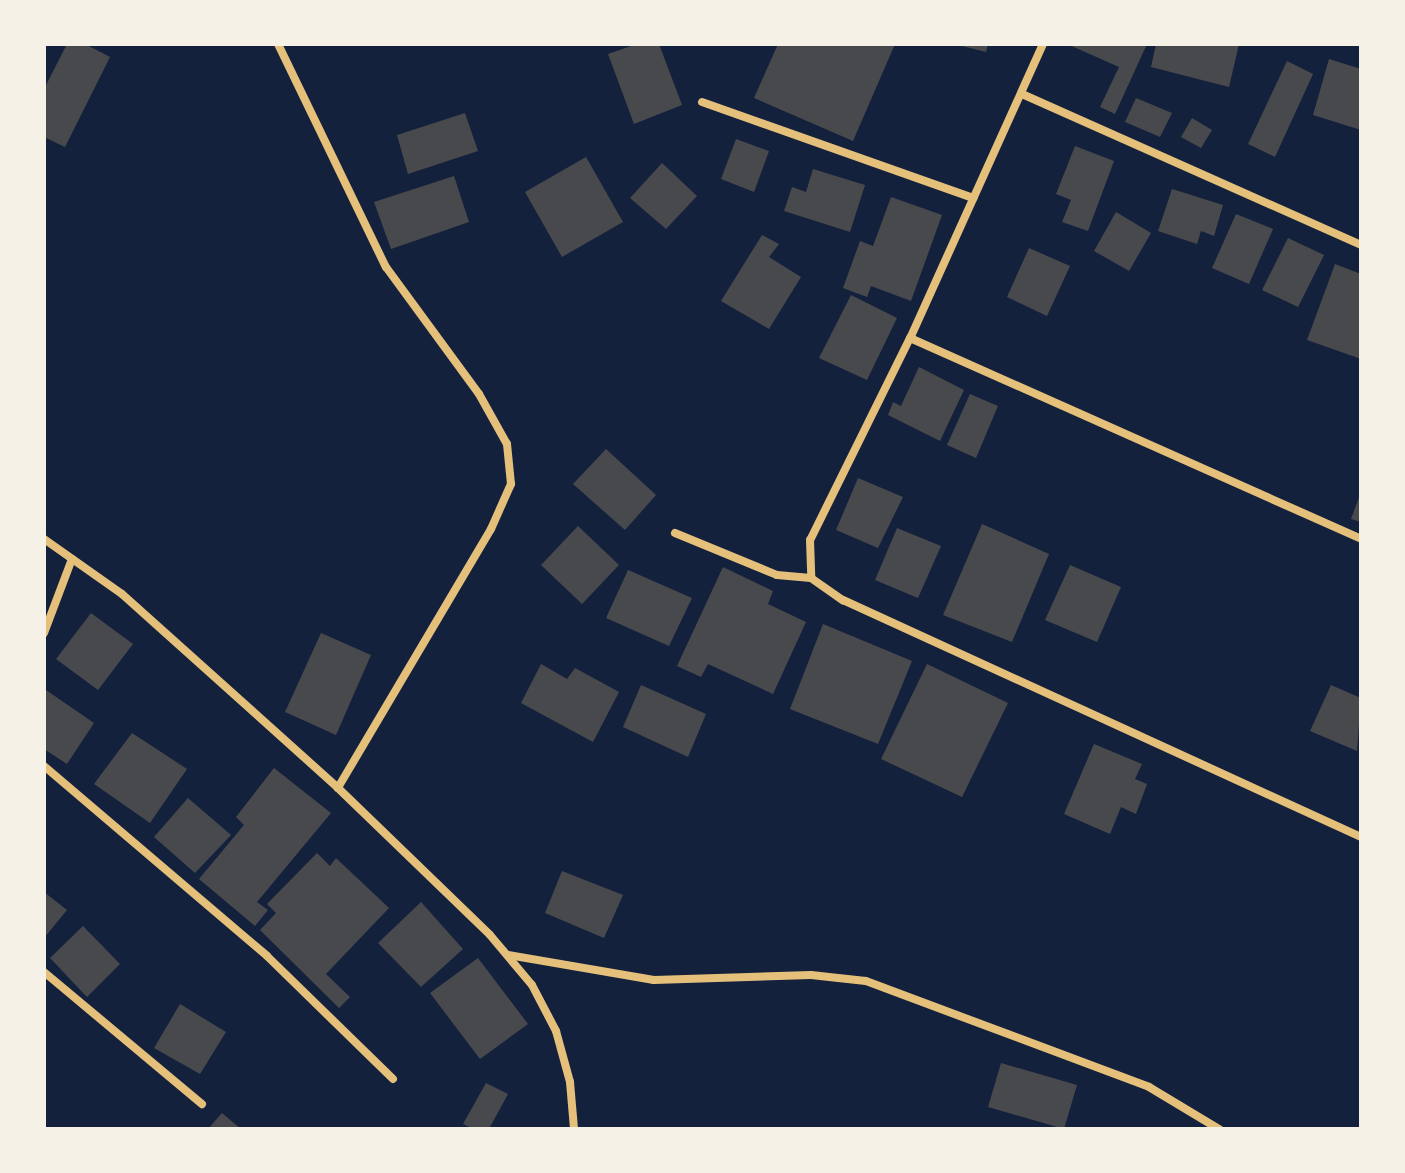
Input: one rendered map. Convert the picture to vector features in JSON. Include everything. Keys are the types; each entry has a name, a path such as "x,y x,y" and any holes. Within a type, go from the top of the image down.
{"street":[{"path":"278,44 386,267 479,394 507,444 511,484 491,529 338,788"},
{"path":"811,578 810,540 910,338 1043,44"},
{"path":"1022,94 1361,245"},
{"path":"702,102 973,198"},
{"path":"910,338 1361,539"},
{"path":"675,533 777,575 811,578 843,600 1361,837"},
{"path":"44,539 122,594 338,788 507,955 532,985 556,1031 570,1082 574,1129"},
{"path":"44,633 72,559"},
{"path":"44,766 267,956 393,1079"},
{"path":"507,955 654,980 811,975 866,981 1149,1087 1219,1129"},
{"path":"44,972 202,1104"}],"building":[{"path":"67,44 85,44 110,57 65,147 44,137 44,89"},
{"path":"637,44 659,44 682,105 634,124 608,54"},
{"path":"778,44 895,44 853,141 754,98"},
{"path":"954,44 988,44 986,52"},
{"path":"1067,44 1147,44 1115,114 1100,107 1119,67"},
{"path":"1156,44 1239,44 1229,87 1151,67"},
{"path":"1329,59 1361,69 1361,130 1313,115"},
{"path":"1287,61 1313,74 1275,157 1248,144"},
{"path":"1136,98 1172,113 1160,137 1125,122"},
{"path":"465,113 478,151 408,174 397,135"},
{"path":"1192,118 1212,130 1201,148 1181,137"},
{"path":"736,139 769,151 754,192 721,179"},
{"path":"1075,146 1114,161 1088,231 1062,222 1071,200 1056,194"},
{"path":"586,157 623,222 562,257 525,192"},
{"path":"662,163 697,196 666,229 630,198"},
{"path":"813,169 865,185 850,232 784,211 792,187 806,192"},
{"path":"454,176 469,222 391,249 374,202"},
{"path":"1172,189 1223,205 1214,236 1201,231 1197,244 1158,231"},
{"path":"891,197 942,215 911,301 871,286 867,297 843,288 860,241 873,246"},
{"path":"1116,212 1151,233 1129,271 1094,251"},
{"path":"1236,214 1273,229 1249,284 1212,268"},
{"path":"762,235 779,244 769,257 801,277 769,329 721,301"},
{"path":"1288,238 1324,255 1298,307 1262,290"},
{"path":"1029,248 1070,266 1047,316 1007,297"},
{"path":"1335,264 1361,274 1361,359 1307,340"},
{"path":"851,295 897,318 867,380 819,358"},
{"path":"919,367 964,390 940,441 888,415 893,402 901,406"},
{"path":"970,394 998,406 976,458 947,445"},
{"path":"606,449 656,495 625,530 573,484"},
{"path":"858,478 903,497 878,548 836,530"},
{"path":"1361,492 1361,522 1351,519"},
{"path":"982,524 1049,554 1012,642 943,615"},
{"path":"578,526 619,565 582,604 541,565"},
{"path":"897,528 941,546 918,598 875,580"},
{"path":"1070,565 1121,587 1097,642 1045,620"},
{"path":"723,567 773,591 768,604 806,622 773,694 708,664 701,677 677,666"},
{"path":"628,570 692,598 669,646 606,618"},
{"path":"91,613 133,644 98,690 56,659"},
{"path":"823,624 912,661 878,744 790,709"},
{"path":"321,633 371,655 336,735 285,712"},
{"path":"541,664 567,679 575,668 619,692 593,742 521,703"},
{"path":"927,664 1008,703 962,797 881,759"},
{"path":"641,685 706,714 688,757 623,727"},
{"path":"1331,685 1361,698 1357,751 1310,731"},
{"path":"46,690 94,723 67,764 44,749"},
{"path":"132,733 187,769 150,823 94,784"},
{"path":"1094,744 1142,764 1135,779 1147,784 1136,814 1121,807 1110,834 1064,814"},
{"path":"274,768 331,813 257,902 268,910 255,926 199,879 244,825 236,817"},
{"path":"188,798 231,835 195,873 154,837"},
{"path":"317,853 330,866 336,858 389,908 326,974 350,997 339,1008 260,930 276,913 267,904"},
{"path":"562,871 623,895 604,938 545,913"},
{"path":"44,892 67,910 44,938"},
{"path":"421,902 463,949 421,987 378,943"},
{"path":"83,926 120,964 87,997 50,958"},
{"path":"478,958 528,1024 480,1059 430,993"},
{"path":"180,1004 226,1032 200,1074 154,1048"},
{"path":"1001,1063 1077,1085 1064,1129 988,1107"},
{"path":"486,1083 508,1094 489,1129 474,1129 463,1124"},
{"path":"222,1113 241,1129 208,1129"}]}
